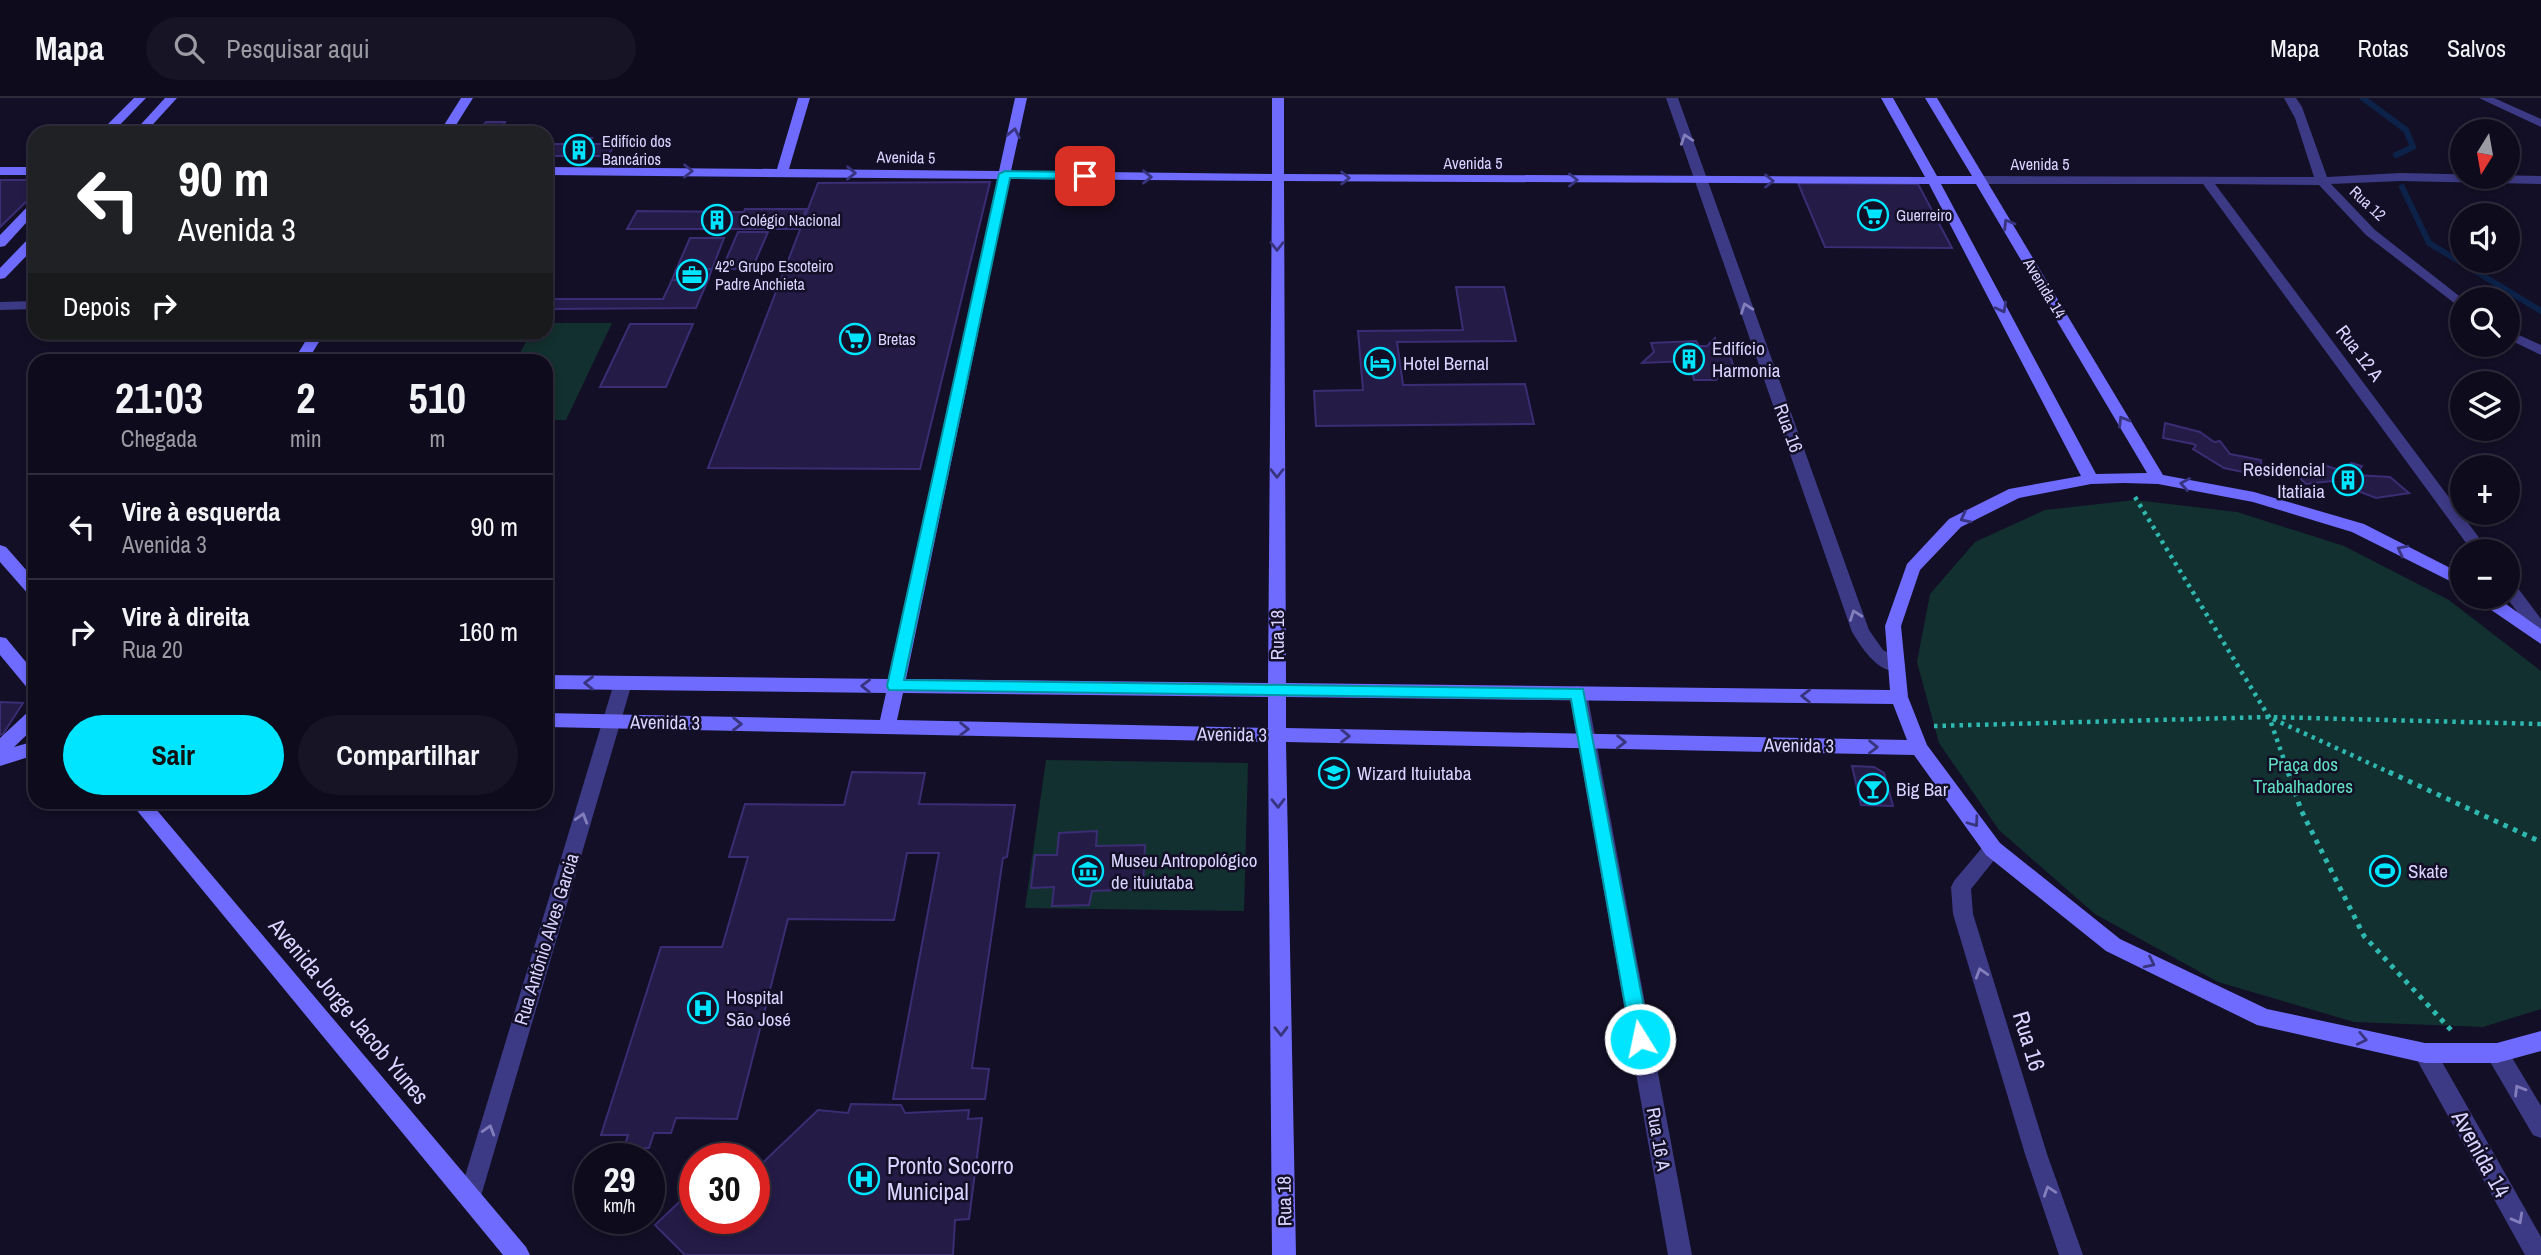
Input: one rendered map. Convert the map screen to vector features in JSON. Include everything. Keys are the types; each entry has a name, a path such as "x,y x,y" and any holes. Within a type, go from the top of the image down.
{"street":[{"path":"112,126 140,98"},
{"path":"145,126 171,98"},
{"path":"449,126 467,98"},
{"path":"782,172 804,98"},
{"path":"887,727 1021,98"},
{"name":"Rua 18","path":"1278,98 1277,735 1284,1255"},
{"name":"Rua 16","path":"1672,98 1861,632 1877,655 1896,666"},
{"path":"1887,98 2091,480"},
{"name":"Avenida 14","path":"1931,98 2158,479"},
{"name":"Rua 12","path":"2290,98 2299,115 2322,181 2402,258 2450,296"},
{"path":"2485,98 2541,123"},
{"path":"0,171 28,171"},
{"name":"Avenida 5","path":"553,171 1701,181 2322,181 2400,177 2541,180"},
{"name":"Rua 12 A","path":"2205,179 2472,539"},
{"path":"0,243 28,213"},
{"path":"0,275 28,247"},
{"path":"0,306 28,304"},
{"path":"2520,340 2541,351"},
{"path":"2450,575 2358,528 2254,497 2158,479 2091,480 2015,494 1955,523 1913,568 1893,626 1899,697 1919,748 1993,849 2113,945 2264,1018 2425,1053 2497,1052 2541,1041"},
{"path":"0,551 28,583"},
{"path":"2520,603 2541,631"},
{"path":"2501,609 2541,638"},
{"path":"0,643 28,677"},
{"name":"Avenida 3","path":"553,682 1899,697"},
{"name":"Rua Antônio Alves Garcia","path":"470,1196 623,683"},
{"name":"Rua 16 A","path":"1578,693 1679,1255"},
{"name":"Avenida 3","path":"553,720 1919,748"},
{"path":"0,749 28,723"},
{"path":"0,760 28,750"},
{"name":"Avenida Jorge Jacob Yunes","path":"145,809 518,1255"},
{"name":"Rua 16","path":"1993,849 1961,887 1963,914 2036,1154 2071,1255"},
{"path":"2497,1052 2541,1127"},
{"name":"Avenida 14","path":"2425,1053 2538,1255"}],"path":[{"path":"2124,478 2269,717 2301,810 2364,936 2473,1054"},
{"path":"2269,717 2541,842"},
{"path":"1909,727 2269,717 2541,724"}],"green space":[{"path":"553,323 612,323 566,420 553,420 553,354 519,354 527,340 553,340"},
{"name":"Praça dos Trabalhadores","path":"2135,500 2237,512 2344,546 2449,600 2450,609 2461,609 2541,671 2541,1009 2483,1027 2354,1022 2218,982 2095,914 1999,830 1939,743 1917,662 1930,594 1975,542 2045,510"},
{"path":"1046,760 1248,763 1244,911 1025,908"}],"building":[{"path":"486,122 505,122 502,126 483,126"},
{"name":"Edifício dos Bancários","path":"583,138 592,138 588,144 615,144 608,156 553,156 553,144 580,144"},
{"path":"0,180 28,180 28,200 0,227"},
{"name":"Bretas","path":"990,182 920,469 708,468 818,183"},
{"name":"Guerreiro","path":"1798,183 1918,184 1952,248 1825,247"},
{"name":"Colégio Nacional","path":"745,209 806,209 798,229 627,229 637,211 744,212"},
{"path":"738,232 768,232 752,269 722,269"},
{"path":"690,238 724,238 712,269 676,270"},
{"name":"42º Grupo Escoteiro Padre Anchieta","path":"712,269 708,280 672,280 676,270"},
{"path":"672,280 708,280 696,308 553,309 553,299 663,299"},
{"name":"Hotel Bernal","path":"1456,287 1504,287 1516,341 1397,342 1403,385 1525,384 1534,424 1316,426 1314,391 1363,390 1358,331 1463,330"},
{"path":"630,324 693,324 666,387 600,387"},
{"name":"Edifício Harmonia","path":"1715,338 1720,353 1729,353 1733,365 1716,380 1694,380 1690,361 1642,363 1654,352 1651,343 1696,341 1699,346 1707,346"},
{"name":"Residencial Itatiaia","path":"2165,423 2200,432 2214,442 2220,441 2230,454 2261,460 2262,476 2224,468 2193,449 2196,446 2193,444 2163,438"},
{"name":"Residencial Itatiaia","path":"2351,463 2362,466 2356,475 2390,477 2409,493 2376,498 2332,481 2306,484 2289,467 2324,465 2345,472"},
{"path":"0,702 23,703 0,735"},
{"name":"Big Bar","path":"1852,766 1874,767 1884,773 1893,806 1861,805"},
{"name":"Hospital São José","path":"852,772 925,773 919,804 1015,805 1007,857 1003,858 972,1068 989,1069 985,1099 893,1099 939,853 907,853 894,920 788,919 737,1119 676,1118 671,1133 654,1133 651,1143 626,1143 628,1135 601,1135 661,947 722,947 748,857 729,857 745,804 844,805"},
{"name":"Museu Antropológico de ituiutaba","path":"1097,831 1096,846 1145,845 1143,889 1092,891 1089,905 1052,906 1054,887 1031,888 1035,855 1057,855 1059,833"},
{"name":"Pronto Socorro Municipal","path":"851,1104 901,1105 905,1113 969,1110 968,1119 982,1118 969,1219 955,1220 953,1255 685,1255 664,1234 665,1216 679,1202 679,1234 770,1234 770,1156 818,1110 848,1113"}],"waterway":[{"path":"2363,98 2406,130 2413,147 2396,155"},
{"path":"2402,187 2429,243 2541,311"}],"place":[{"name":"Edifício dos Bancários","path":"579,150"},
{"name":"Guerreiro","path":"1873,215"},
{"name":"Colégio Nacional","path":"717,220"},
{"name":"42º Grupo Escoteiro Padre Anchieta","path":"692,275"},
{"name":"Bretas","path":"855,339"},
{"name":"Edifício Harmonia","path":"1689,359"},
{"name":"Hotel Bernal","path":"1380,363"},
{"name":"Residencial Itatiaia","path":"2348,480"},
{"name":"Wizard Ituiutaba","path":"1334,773"},
{"name":"Big Bar","path":"1873,789"},
{"name":"Museu Antropológico de ituiutaba","path":"1088,871"},
{"name":"Skate","path":"2385,871"},
{"name":"Hospital São José","path":"703,1008"},
{"name":"Pronto Socorro Municipal","path":"864,1179"}],"route":[{"path":"1085,176 1005,174 895,686 1578,693 1640,1039"}]}
